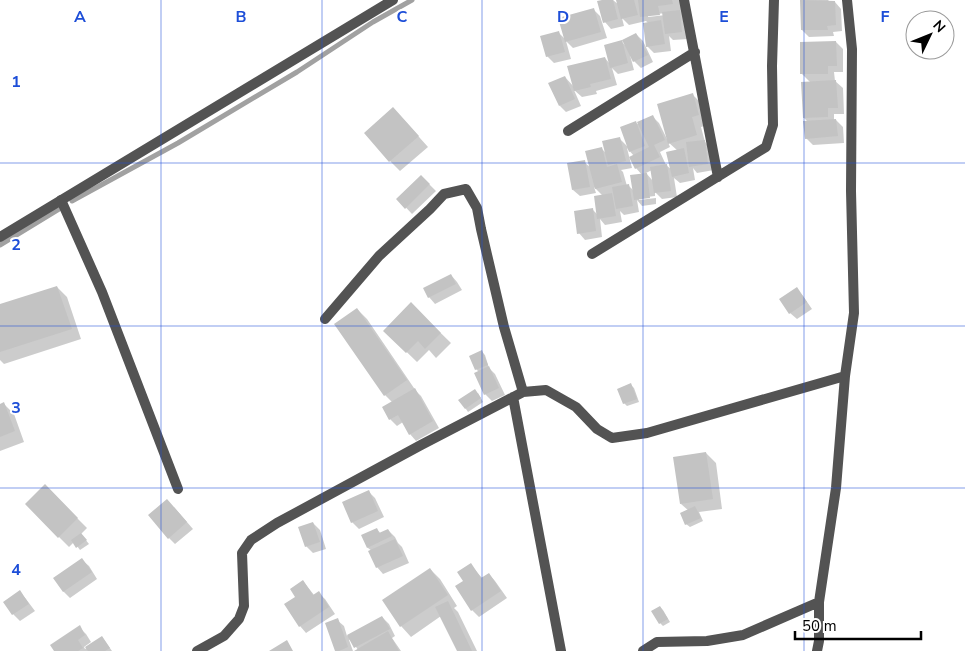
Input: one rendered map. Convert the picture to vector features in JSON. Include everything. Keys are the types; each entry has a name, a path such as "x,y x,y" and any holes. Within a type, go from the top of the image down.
{"street":[{"path":"0,237 393,0"},
{"path":"684,0 718,177"},
{"path":"592,254 766,147 773,125 774,0"},
{"path":"818,651 819,602 836,488 845,376 854,313 851,191 852,49 847,0"},
{"path":"568,131 695,52"},
{"path":"324,319 379,256 444,194 466,189 477,208 480,230 504,327 523,392"},
{"path":"61,200 102,292 178,489"},
{"path":"197,651 224,636 239,618 244,606 242,553 251,540 277,523 523,392 546,390 552,393 576,407 597,430 612,438 646,433 845,376"},
{"path":"513,398 561,651"},
{"path":"643,651 657,642 707,641 743,635 819,602"}],"building":[{"path":"613,0 618,19 603,23 597,1"},
{"path":"616,0 634,0 638,15 621,19"},
{"path":"638,0 672,0 673,4 658,6 660,15 640,17"},
{"path":"800,0 835,1 836,25 827,26 828,30 801,30"},
{"path":"594,8 601,32 565,42 558,18"},
{"path":"680,10 682,32 665,34 662,12"},
{"path":"661,20 665,44 646,47 643,23"},
{"path":"559,31 565,52 546,57 540,36"},
{"path":"636,33 648,55 633,62 622,40"},
{"path":"622,40 628,63 610,68 604,45"},
{"path":"836,41 837,66 828,66 828,74 800,74 800,42"},
{"path":"605,57 611,79 590,84 591,87 574,91 567,66"},
{"path":"565,76 575,99 559,106 548,83"},
{"path":"836,80 838,108 828,108 828,117 803,118 801,82"},
{"path":"693,93 699,115 692,117 697,135 668,144 657,104"},
{"path":"393,107 419,136 389,162 364,133"},
{"path":"653,115 665,140 654,145 660,157 635,169 629,157 649,147 637,122"},
{"path":"836,119 838,136 805,139 803,121"},
{"path":"636,121 645,146 629,152 620,127"},
{"path":"620,137 626,161 608,165 602,141"},
{"path":"705,140 708,164 689,167 686,142"},
{"path":"602,147 607,167 617,164 622,182 595,189 585,151"},
{"path":"684,148 689,173 672,177 666,152"},
{"path":"585,160 590,187 572,190 567,163"},
{"path":"667,164 671,191 654,193 650,167"},
{"path":"647,173 650,198 634,200 630,175"},
{"path":"421,175 430,184 405,209 396,199"},
{"path":"629,184 633,206 616,209 612,187"},
{"path":"612,193 616,216 597,219 594,196"},
{"path":"593,208 596,231 577,234 574,211"},
{"path":"451,274 456,284 428,298 423,288"},
{"path":"57,286 72,329 0,352 0,304"},
{"path":"797,287 807,302 789,314 779,299"},
{"path":"411,302 441,333 425,349 418,341 406,353 383,331"},
{"path":"357,308 407,380 384,396 334,324"},
{"path":"482,350 488,365 475,370 469,356"},
{"path":"489,366 499,388 484,395 474,373"},
{"path":"631,383 637,399 623,404 617,389"},
{"path":"415,388 433,421 409,435 398,415 389,420 382,407"},
{"path":"475,389 481,398 465,409 458,400"},
{"path":"4,402 15,431 0,437 0,404"},
{"path":"706,452 713,499 680,504 673,457"},
{"path":"45,484 78,518 58,538 25,504"},
{"path":"369,490 378,511 351,523 342,502"},
{"path":"167,499 187,522 168,539 148,515"},
{"path":"695,506 701,518 685,525 680,513"},
{"path":"313,522 320,542 305,547 298,527"},
{"path":"377,528 379,533 388,529 392,536 367,548 361,535"},
{"path":"81,533 87,540 76,548 71,540"},
{"path":"395,539 403,556 376,568 368,551"},
{"path":"82,558 92,572 63,592 53,578"},
{"path":"471,563 481,578 489,573 501,591 471,611 455,586 463,581 457,572"},
{"path":"430,568 448,595 400,627 382,600"},
{"path":"303,580 313,595 319,591 329,607 299,627 284,604 295,597 290,589"},
{"path":"20,590 29,604 12,615 3,602"},
{"path":"448,601 472,651 457,651 435,607"},
{"path":"660,606 668,619 659,624 651,611"},
{"path":"382,616 390,629 354,648 347,635"},
{"path":"338,618 348,647 335,651 325,623"},
{"path":"80,625 85,635 78,640 83,648 78,651 54,651 50,645"},
{"path":"388,631 399,651 354,651"},
{"path":"102,636 110,648 105,651 88,651 85,647"},
{"path":"287,640 293,651 269,651"}],"waterway":[{"path":"72,201 178,143 297,72 373,22 412,0"},
{"path":"0,245 59,209"}]}
